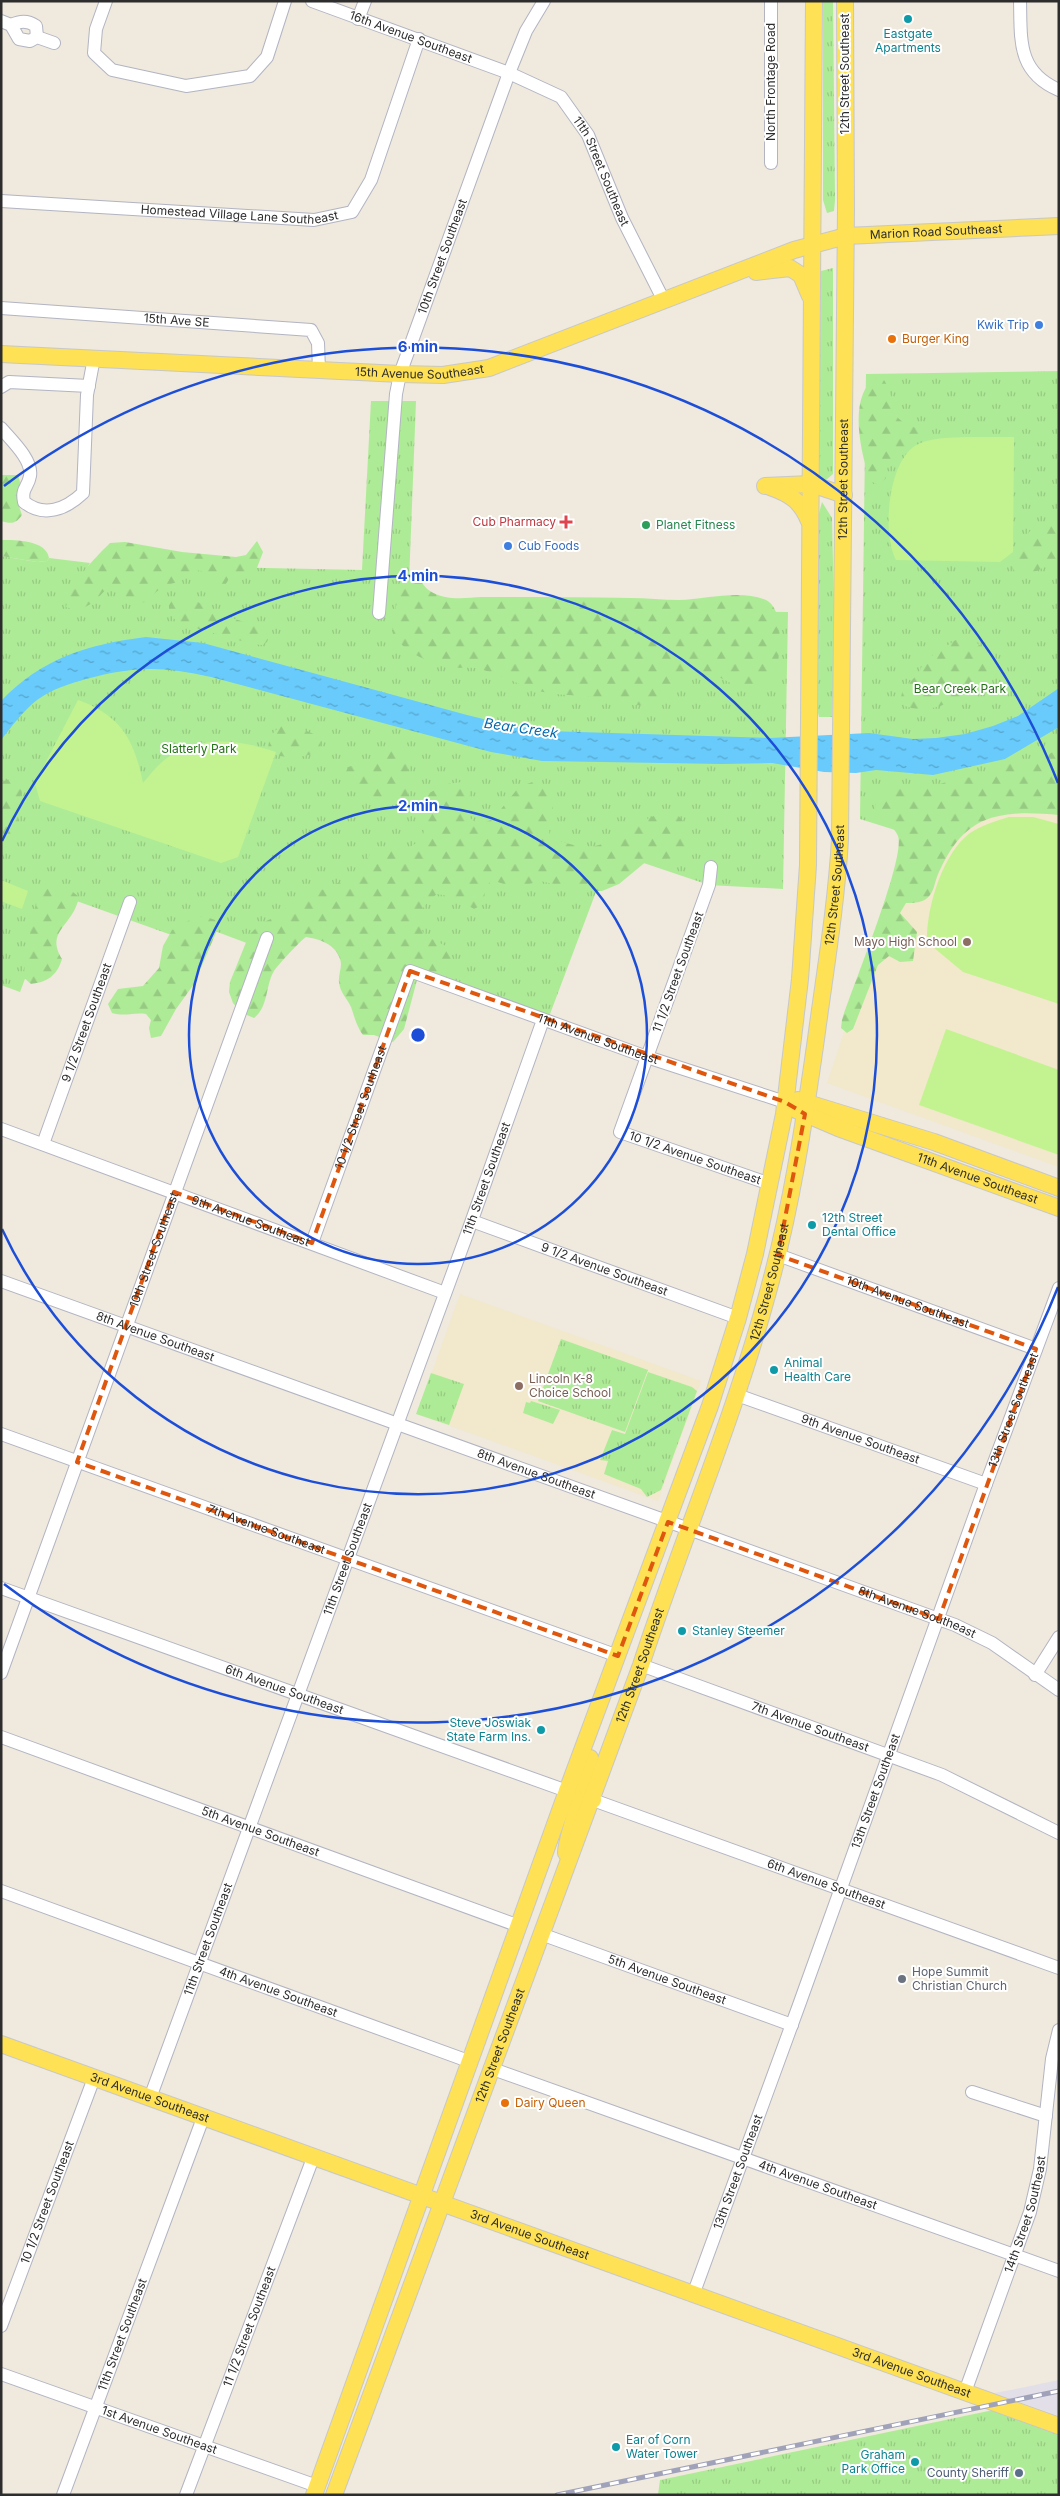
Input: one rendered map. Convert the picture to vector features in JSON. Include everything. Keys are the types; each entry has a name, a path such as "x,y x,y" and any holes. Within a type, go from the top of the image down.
{"main road":[{"name":"12th Street Southeast","path":"316,2491 567,1791 717,1386 755,1254 770,1184 785,1102 800,979 807,890 814,243 814,1"},
{"name":"12th Street Southeast","path":"334,2495 490,2068 593,1800 642,1665 687,1529 737,1395 778,1256 806,1108 833,932 839,866 842,790 846,236 845,1"},
{"name":"Marion Road Southeast","path":"814,243 846,236 1059,226"},
{"name":"15th Avenue Southeast","path":"1,354 443,375 489,368 593,329 707,282 814,243"},
{"path":"707,282 790,268 801,275 813,302"},
{"path":"811,525 799,501 782,491 765,486 811,484 844,495"},
{"name":"11th Avenue Southeast","path":"785,1102 934,1142 1059,1188"},
{"name":"11th Avenue Southeast","path":"806,1108 838,1128 1059,1208"},
{"path":"593,1800 586,1796 583,1782 597,1731 594,1717"},
{"path":"565,1872 566,1848 576,1806 574,1796 567,1791"},
{"name":"3rd Avenue Southeast","path":"1,2044 1059,2426"}],"street":[{"path":"106,1 96,29 94,53 112,70 186,86 250,76 266,57 285,1"},
{"name":"16th Avenue Southeast","path":"312,1 510,73"},
{"path":"358,19 365,1"},
{"name":"10th Street Southeast","path":"379,613 396,394 400,374 526,31 544,1"},
{"name":"North Frontage Road","path":"771,1 771,163"},
{"path":"1020,1 1022,43 1026,62 1038,78 1059,90"},
{"path":"6,23 31,22 36,26 37,37 54,42"},
{"name":"Homestead Village Lane Southeast","path":"1,201 314,220 352,212 371,180 419,39"},
{"name":"11th Street Southeast","path":"510,73 561,97 588,135 622,218 663,299"},
{"name":"15th Ave SE","path":"1,308 311,330 318,343 319,370"},
{"path":"1,428 30,465 30,475 22,493 24,502 32,508 60,510 71,504 83,494 89,386 94,358"},
{"path":"1,387 9,382 89,386"},
{"name":"11 1/2 Street Southeast","path":"620,1132 710,885 711,867"},
{"name":"9 1/2 Street Southeast","path":"43,1144 130,902"},
{"name":"10th Street Southeast","path":"1,1673 267,938"},
{"name":"11th Avenue Southeast","path":"410,972 647,1057 785,1102"},
{"name":"10 1/2 Street Southeast","path":"312,1244 410,972"},
{"name":"11th Street Southeast","path":"150,2098 347,1558 398,1424 543,1020"},
{"name":"9th Avenue Southeast","path":"1,1129 445,1293"},
{"name":"10 1/2 Avenue Southeast","path":"620,1132 770,1184"},
{"name":"9 1/2 Avenue Southeast","path":"472,1221 738,1318"},
{"name":"10th Avenue Southeast","path":"778,1256 1036,1349"},
{"name":"8th Avenue Southeast","path":"1,1280 939,1619 992,1643 1059,1690"},
{"name":"13th Street Southeast","path":"693,2295 939,1619 986,1484 1059,1288"},
{"name":"9th Avenue Southeast","path":"737,1395 986,1484"},
{"name":"7th Avenue Southeast","path":"1,1434 618,1656"},
{"name":"6th Avenue Southeast","path":"1,1588 297,1696 567,1791"},
{"path":"1036,1675 1059,1637"},
{"name":"7th Avenue Southeast","path":"642,1665 890,1754 975,1790 1059,1833"},
{"name":"5th Avenue Southeast","path":"1,1738 520,1926"},
{"name":"6th Avenue Southeast","path":"593,1800 1059,1968"},
{"name":"4th Avenue Southeast","path":"1,1891 471,2062"},
{"name":"5th Avenue Southeast","path":"541,1934 792,2025"},
{"name":"14th Street Southeast","path":"965,2392 1015,2256 1036,2188 1052,2059 1059,2030"},
{"name":"4th Avenue Southeast","path":"490,2068 1059,2271"},
{"name":"10 1/2 Street Southeast","path":"1,2326 94,2078"},
{"path":"972,2092 1046,2116"},
{"name":"11th Street Southeast","path":"63,2495 203,2118"},
{"name":"11 1/2 Street Southeast","path":"186,2495 313,2158"},
{"name":"1st Avenue Southeast","path":"1,2374 205,2446 316,2491"}],"highlighted area":[{"path":"410,971 785,1102 805,1114 778,1255 1036,1349 939,1619 668,1522 618,1656 77,1462 174,1192 312,1243"}],"shaded area":[{"name":"Mayo High School","path":"1059,765 1059,1167 827,1083 922,801"},
{"path":"460,1294 701,1381 658,1501 417,1414"},
{"path":"1059,2380 1059,2416 994,2393 1011,2390"}],"green space":[{"path":"823,1 833,1 835,200 834,211 827,213 823,200"},
{"path":"833,268 833,474 826,480 818,477 821,271"},
{"name":"Bear Creek Park","path":"1059,371 1059,765 911,835 860,819 866,374"},
{"path":"874,378 884,380 889,390 896,416 908,425 920,429 922,438 897,453 889,463 886,478 879,485 870,481 863,456 859,427 861,399 866,388"},
{"name":"Slatterly Park","path":"371,401 416,401 408,608 788,612 783,889 709,885 611,852 547,1022 274,919 263,949 212,930 205,947 57,894 20,992 1,985 1,556 37,562 47,561 49,558 90,563 79,581 118,565 362,570"},
{"path":"967,437 1014,437 1013,552 1000,562 896,560 889,534 890,502 897,470 904,457 912,448 924,442"},
{"path":"1,475 18,475 20,482 17,501 22,515 18,520 8,523 1,521"},
{"path":"822,502 832,518 835,652 832,717 819,717 817,708 818,517"},
{"path":"1059,513 1059,557 1032,573 1026,574 1013,571 1011,561 1019,545 1030,531"},
{"path":"1,540 36,544 47,552 49,558 47,561 37,562 1,556"},
{"path":"257,541 263,552 255,573 230,577 224,587 214,590 204,581 202,571 193,570 181,581 157,591 147,601 131,603 119,587 108,587 94,601 84,607 73,609 66,607 78,580 110,543 125,542 182,552 236,557 246,555"},
{"path":"413,574 430,591 442,596 455,598 575,597 679,600 735,595 756,597 766,600 775,610 779,624 780,640 777,667 768,683 752,695 715,675 701,672 695,673 681,687 671,693 644,705 630,705 599,698 537,691 482,670 442,666 422,658 404,647 395,636 392,624 405,578"},
{"path":"185,598 198,602 215,612 264,629 270,634 267,642 262,645 252,644 178,623 169,613 169,605 172,600"},
{"path":"960,637 972,640 981,646 989,653 995,663 984,681 965,695 945,704 924,709 914,709 905,706 901,697 903,689 919,673 924,661"},
{"path":"78,700 93,706 105,714 124,731 135,754 143,783 163,761 179,750 193,745 206,742 235,742 276,752 238,857 221,863 40,801 35,783"},
{"path":"287,723 314,734 321,741 320,750 308,755 294,757 280,756 268,752 272,734"},
{"path":"1059,748 1059,815 1030,813 992,818 975,825 961,837 945,860 928,898 916,903 906,903 900,913 917,932 913,961 900,962 889,956 878,965 853,1029 847,1033 841,1028 842,1020 886,896 898,849 898,836 875,810 879,796 892,787 908,790 927,788 953,780 983,775 997,764 1025,764 1043,758"},
{"path":"392,749 405,749 413,757 405,779 409,789 408,797 391,800 382,799 357,789 343,778 348,767 373,760"},
{"path":"12,778 20,782 22,792 16,808 18,822 11,839 3,844 1,782"},
{"path":"535,781 549,786 552,793 553,806 549,830 550,837 586,847 599,845 653,816 666,813 677,815 685,825 689,845 680,858 648,860 619,884 602,891 586,891 540,881 515,888 492,880 485,888 484,904 474,909 454,897 437,894 422,910 419,921 420,926 429,937 451,949 453,964 447,977 431,974 417,980 404,1029 393,1042 374,1035 363,1035 340,986 341,965 338,954 331,946 317,939 306,937 276,968 271,977 265,1002 254,1018 242,1013 233,1003 229,992 230,982 249,935 260,924 279,915 291,903 340,882 364,863 371,853 382,848 410,847 421,840 427,822 417,808 421,797 447,784 462,782 470,789 467,815 478,825 493,819 519,787"},
{"path":"1009,817 1033,817 1059,824 1059,1004 963,972 927,942 929,914 933,899 951,854 970,833 984,825"},
{"path":"1,880 28,891 22,909 1,901"},
{"path":"54,885 68,888 79,897 76,907 58,935 58,949 62,959 60,965 47,980 31,984 23,977 33,915 40,896"},
{"path":"204,916 215,920 218,928 194,984 176,1009 161,1036 151,1038 149,1028 151,1020 146,1014 121,1015 112,1013 108,1004 118,989 143,986 159,968 163,946 172,930 195,917"},
{"path":"946,1029 1059,1070 1059,1155 919,1105"},
{"path":"561,1339 648,1370 625,1432 538,1401"},
{"path":"648,1372 692,1387 697,1391 661,1490 647,1497 641,1489 604,1474 608,1461 600,1460 612,1430 625,1434"},
{"path":"431,1373 464,1384 449,1425 416,1414"},
{"path":"531,1401 560,1410 553,1424 523,1413 526,1402 530,1403"},
{"path":"998,2409 1059,2432 1059,2495 658,2495 660,2480"}],"water":[{"name":"Bear Creek","path":"146,637 203,643 467,715 512,726 547,731 770,738 869,733 913,739 936,738 965,734 1018,716 1059,688 1059,727 1005,759 933,775 876,770 856,773 824,772 772,763 542,761 491,752 194,673 148,669 103,675 55,690 32,704 1,740 1,701 33,674 50,664 86,649"}],"railway":[{"path":"557,2495 1059,2391"}],"place":[{"name":"Eastgate Apartments","path":"908,19"},
{"name":"Kwik Trip","path":"1039,325"},
{"name":"Burger King","path":"892,339"},
{"name":"Cub Pharmacy","path":"566,522"},
{"name":"Planet Fitness","path":"646,525"},
{"name":"Cub Foods","path":"508,546"},
{"name":"Mayo High School","path":"967,942"},
{"name":"12th Street Dental Office","path":"812,1225"},
{"name":"Animal Health Care","path":"774,1370"},
{"name":"Lincoln K-8 Choice School","path":"519,1386"},
{"name":"Stanley Steemer","path":"682,1631"},
{"name":"Steve Joswiak State Farm Ins.","path":"541,1730"},
{"name":"Hope Summit Christian Church","path":"902,1979"},
{"name":"Dairy Queen","path":"505,2103"},
{"name":"Ear of Corn Water Tower","path":"616,2447"},
{"name":"Graham Park Office","path":"915,2462"},
{"name":"County Sheriff","path":"1019,2473"}]}
